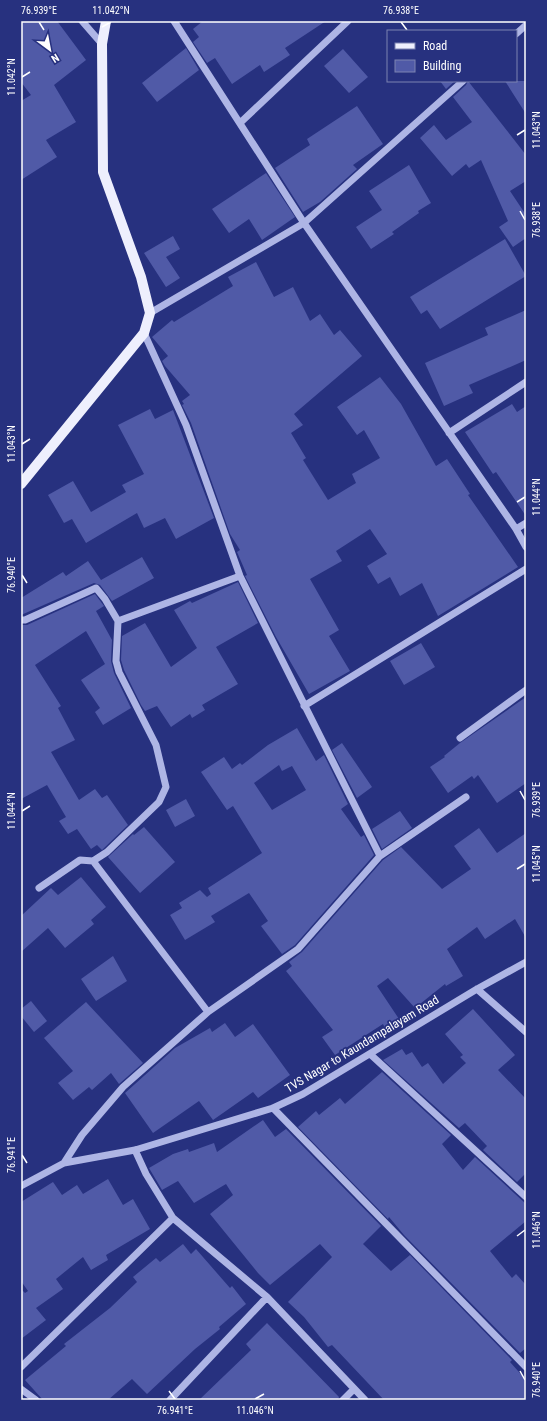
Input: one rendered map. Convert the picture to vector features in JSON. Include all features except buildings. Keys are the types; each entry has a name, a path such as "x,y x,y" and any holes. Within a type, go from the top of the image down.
{"main road":[{"path":"21,484 144,333 150,313 141,277 103,172 102,44 106,21"}],"street":[{"path":"82,21 102,44"},
{"path":"174,21 304,223 516,529 526,547"},
{"path":"240,123 348,21"},
{"path":"517,33 526,25"},
{"path":"150,313 304,223 462,82"},
{"path":"144,333 186,425 240,576 380,856"},
{"path":"449,433 526,382"},
{"path":"516,529 526,523"},
{"path":"304,706 526,569"},
{"path":"118,621 240,576"},
{"path":"21,620 96,588 105,599 118,621 116,661 119,672 156,745 166,787 159,802 107,852 93,861 80,860 39,888"},
{"path":"460,738 526,690"},
{"path":"64,1163 82,1135 123,1087 208,1012 298,949 380,856 466,797"},
{"path":"93,861 208,1012"},
{"name":"TVS Nagar to Kaundampalayam Road","path":"21,1186 64,1163 135,1150 274,1108 303,1094 477,989 526,962"},
{"path":"477,989 526,1032"},
{"path":"370,1054 526,1197"},
{"path":"274,1108 526,1367"},
{"path":"135,1150 146,1174 172,1218 267,1297 365,1400"},
{"path":"21,1367 172,1218"},
{"path":"170,1400 267,1297"},
{"path":"21,1389 36,1400"},
{"path":"343,1400 354,1389"}]}
